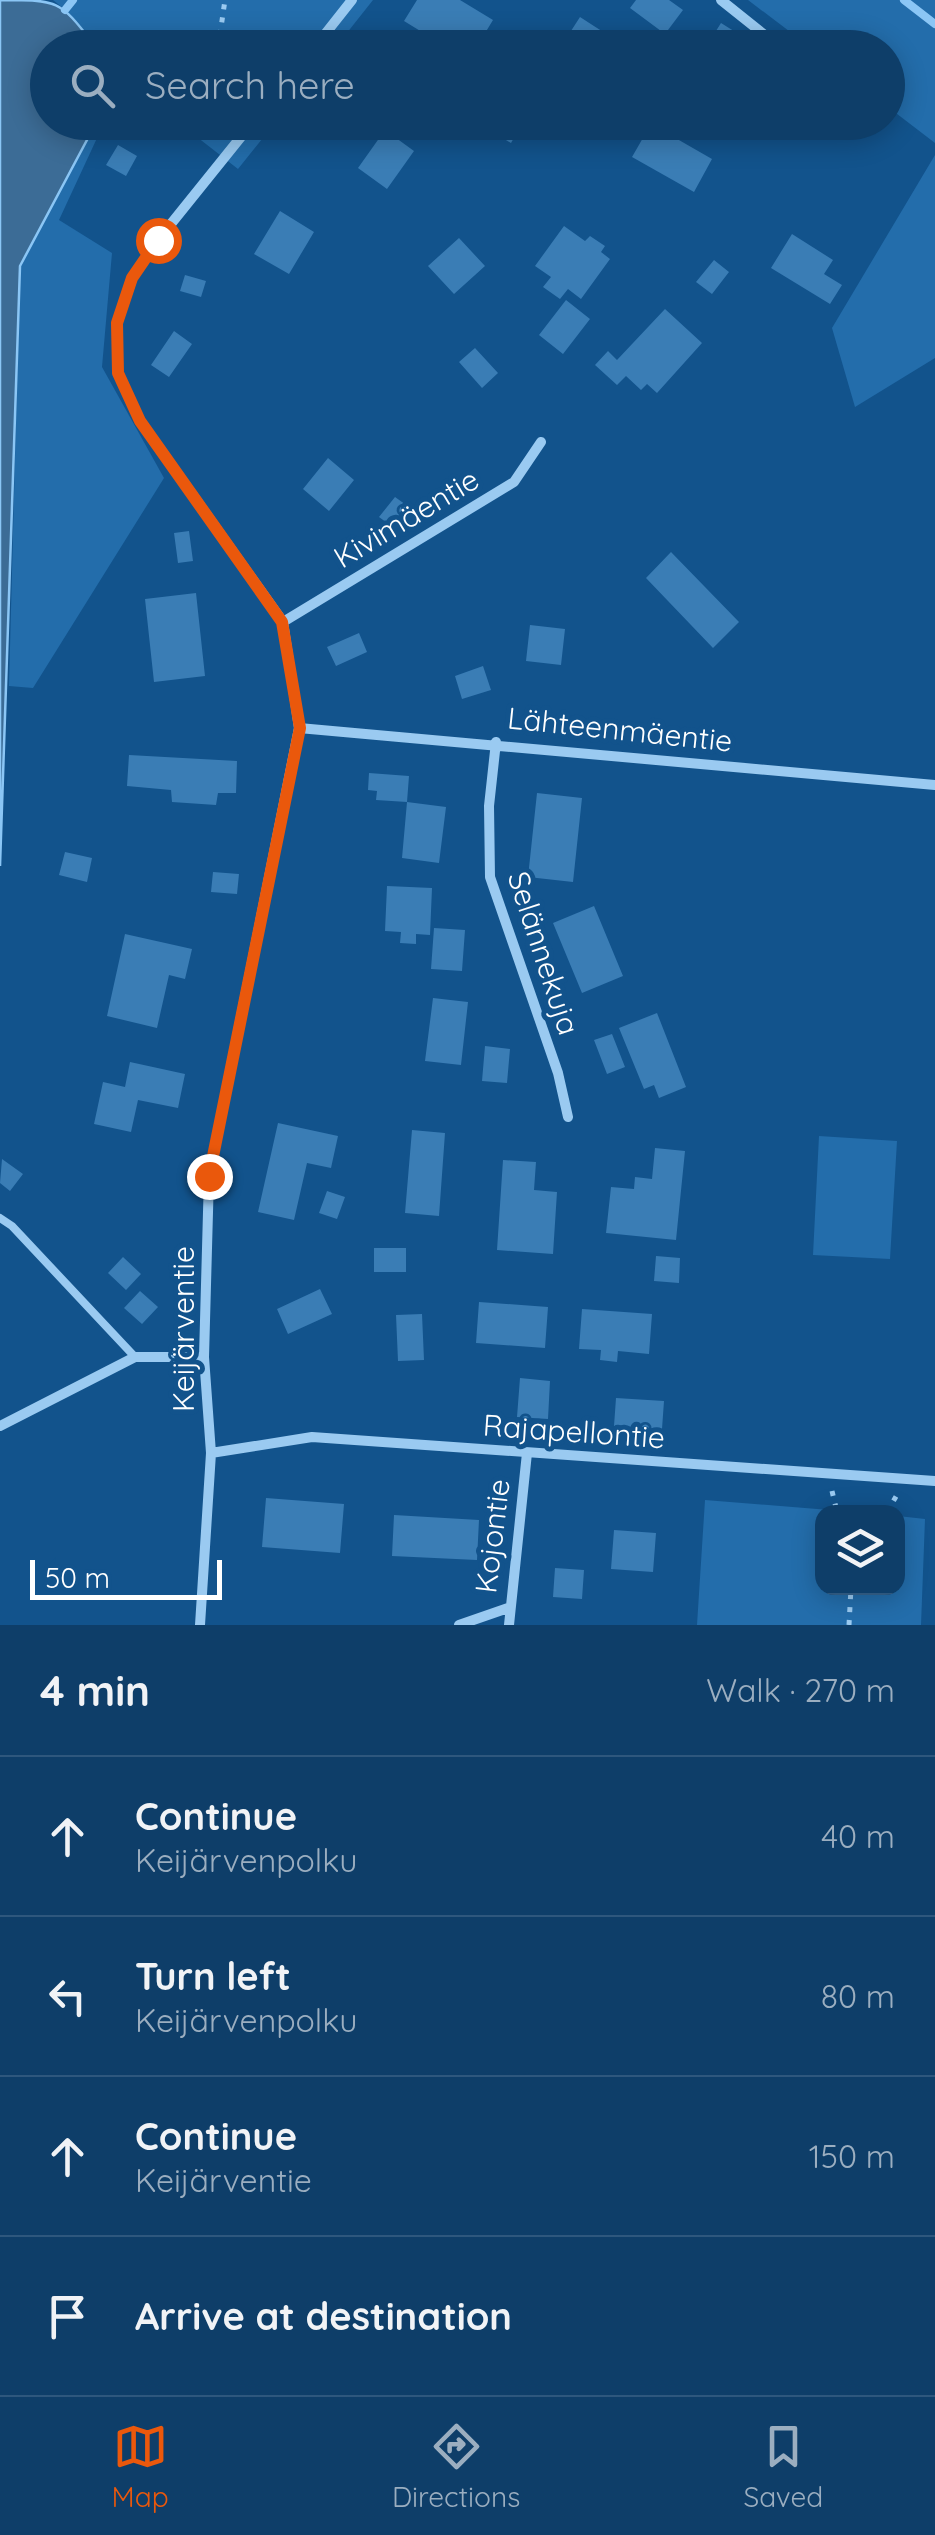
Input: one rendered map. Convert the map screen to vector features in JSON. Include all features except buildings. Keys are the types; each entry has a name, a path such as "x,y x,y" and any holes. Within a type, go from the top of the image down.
{"street":[{"path":"328,30 352,0"},
{"path":"721,0 758,30"},
{"path":"239,140 132,278 117,323 118,373 140,421 282,622"},
{"name":"Kivimäentie","path":"282,622 514,482 542,442"},
{"name":"Keijärventie","path":"200,1625 211,1453 204,1358 209,1176 300,728 282,622"},
{"name":"Lähteenmäentie","path":"300,728 496,742 935,785"},
{"name":"Selännekuja","path":"496,742 489,806 490,877 558,1073 568,1116"},
{"path":"0,1426 135,1357 204,1358"},
{"name":"Rajapellontie","path":"211,1453 312,1436 935,1481"},
{"name":"Kojontie","path":"509,1625 527,1453"},
{"path":"459,1625 508,1608"}],"lane":[{"path":"0,1218 12,1226 135,1357"}],"path":[{"path":"221,30 225,0"},
{"path":"848,1625 850,1595"}],"shaded area":[{"path":"0,0 47,2 65,11 82,30 30,30 30,140 87,140 20,266 0,866"},
{"path":"53,0 373,0 349,30 82,30"},
{"path":"748,0 935,0 935,143 905,120 905,30 788,30"},
{"path":"87,140 96,140 59,220 112,253 102,367 164,478 33,688 9,686 20,266"},
{"path":"201,140 261,140 238,169"},
{"path":"935,155 935,358 855,407 832,328"},
{"path":"819,1136 897,1141 890,1259 813,1255"},
{"path":"705,1500 815,1509 815,1595 905,1595 905,1517 925,1519 921,1625 697,1625"}],"waterway":[{"path":"65,10 73,0"},
{"path":"904,0 935,24"}],"route":[{"path":"158,240 132,278 117,323 118,373 140,421 282,622 300,728 209,1176"}]}
